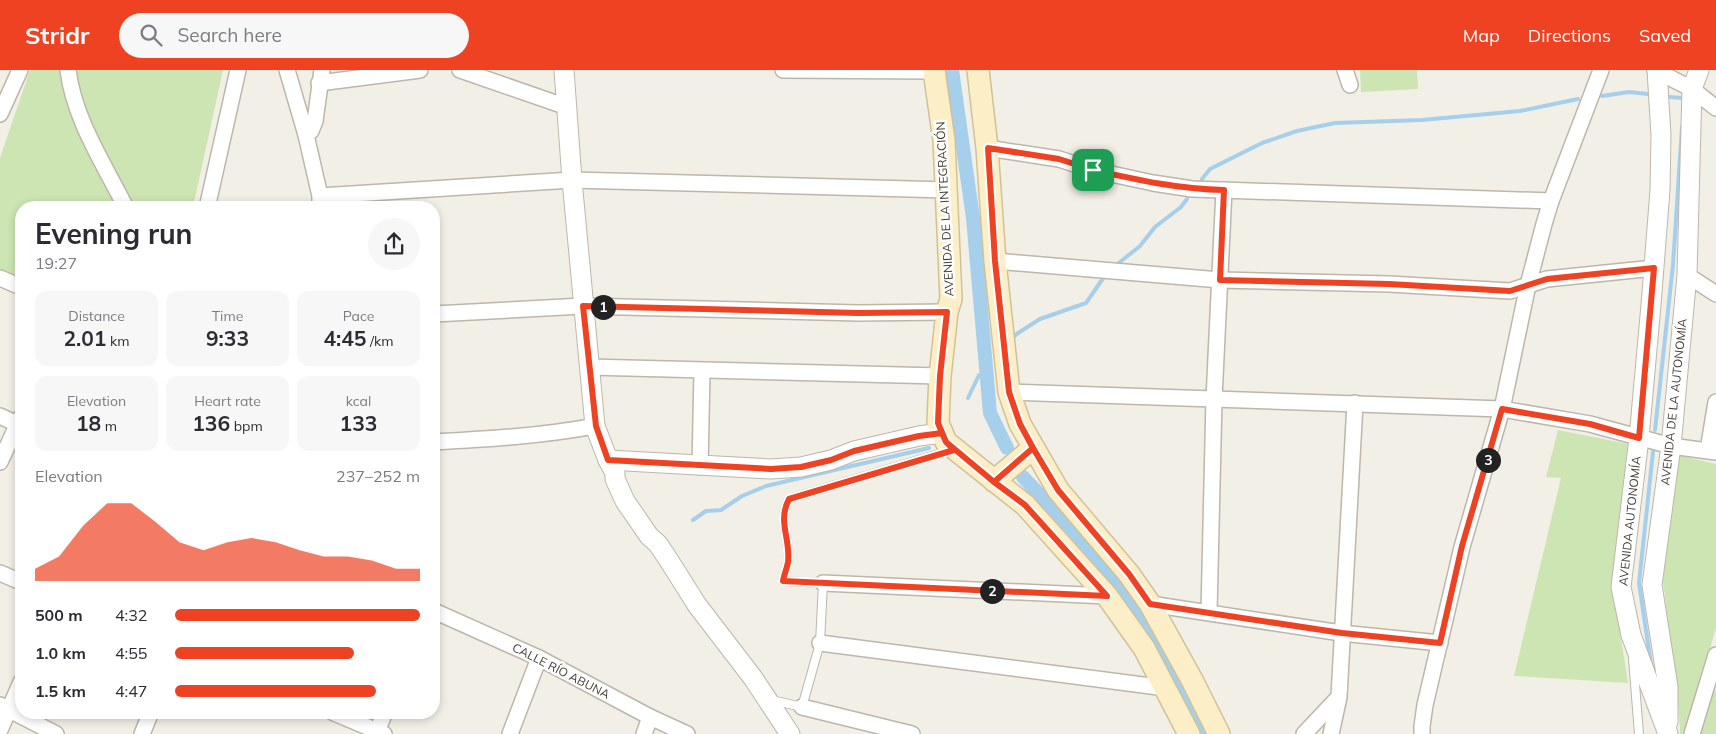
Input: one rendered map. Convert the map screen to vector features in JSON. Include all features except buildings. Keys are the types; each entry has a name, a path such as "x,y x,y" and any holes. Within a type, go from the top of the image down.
{"main road":[{"name":"AVENIDA DE LA INTEGRACIÓN","path":"934,70 944,141 950,299 940,376 938,423 948,441"},
{"path":"978,70 988,148 995,261 1009,392 1020,424 1058,490 1129,574 1150,604 1219,734"},
{"path":"948,441 994,482 1025,505 1107,596 1144,648 1189,734"},
{"path":"994,482 1033,448"}],"street":[{"path":"0,114 20,70"},
{"path":"68,70 72,93 87,131 122,201"},
{"path":"209,201 238,70"},
{"path":"287,70 306,135 320,201"},
{"path":"306,135 311,131 315,121 321,76 420,70"},
{"path":"460,70 567,106"},
{"path":"564,70 583,306 596,426 625,501 649,536 658,544 697,604 753,678 790,734"},
{"path":"783,70 934,70"},
{"path":"1345,70 1350,85"},
{"path":"1422,734 1425,704 1462,546 1502,409 1528,286 1551,201 1601,70"},
{"name":"AVENIDA DE LA AUTONOMÍA","path":"1668,734 1668,687 1652,585 1671,446 1687,275 1692,89 1699,70"},
{"path":"1639,438 1660,181 1657,71 1692,89 1716,108"},
{"path":"988,148 1059,159 1093,170 1192,189 1551,201"},
{"path":"331,201 572,180 947,190"},
{"path":"1209,612 1214,399 1224,190"},
{"path":"995,261 1220,280 1389,284 1510,291 1547,279 1654,268"},
{"path":"1687,275 1716,294"},
{"path":"0,278 15,284"},
{"path":"440,314 583,306 858,313 947,312"},
{"path":"590,367 940,376"},
{"path":"700,466 702,371"},
{"path":"1009,392 1502,409 1590,424 1671,446 1712,451 1716,402"},
{"path":"1331,734 1339,697 1355,403"},
{"path":"0,416 15,420"},
{"path":"440,442 564,432 596,426"},
{"path":"0,462 15,432"},
{"path":"608,460 771,469 801,467 831,460 854,451 919,436 948,441"},
{"name":"AVENIDA AUTONOMÍA","path":"1639,438 1621,587 1630,634 1668,734"},
{"path":"0,573 15,579"},
{"path":"823,583 1107,596"},
{"path":"1150,604 1342,633 1440,643"},
{"name":"CALLE RÍO ABUNA","path":"440,613 539,658 656,724 687,734"},
{"path":"820,643 1166,688"},
{"path":"1692,734 1711,685 1716,656"},
{"path":"510,734 539,658"},
{"path":"0,730 5,708 15,692"},
{"path":"1304,734 1339,697"},
{"path":"802,708 912,734"},
{"path":"27,719 56,734"},
{"path":"142,734 148,719"},
{"path":"348,719 379,733 383,719"},
{"path":"644,734 656,724"}],"lane":[{"path":"767,699 802,708 820,643 823,583 783,581 788,561 783,520 784,508 789,499 948,441"},
{"name":"AVENIDA AUTONOMÍA","path":"1630,634 1639,734"}],"green space":[{"path":"30,70 223,70 194,201 15,201 15,275 0,269 0,158"},
{"path":"1360,70 1417,70 1418,89 1361,92"},
{"path":"1558,430 1628,444 1612,581 1628,683 1514,676 1561,478 1546,477"},
{"path":"1678,455 1716,464 1716,627 1687,734 1680,734 1663,581"},
{"path":"1712,691 1716,691 1716,734 1700,734"}],"waterway":[{"path":"952,70 973,218 990,413 1007,448"},
{"path":"1602,96 1629,92 1648,94"},
{"path":"1670,97 1682,98"},
{"path":"1202,179 1210,169 1262,143 1297,131 1335,123 1422,120 1520,111 1578,99"},
{"path":"1655,430 1673,265 1682,127"},
{"path":"1115,266 1140,246 1155,227 1181,207 1187,199"},
{"path":"1010,340 1040,319 1086,303 1106,274"},
{"path":"968,398 979,375"},
{"path":"693,520 706,511 721,510 742,496 766,486 929,448"},
{"path":"1651,664 1639,583 1653,452"},
{"path":"1023,477 1086,544 1118,588 1158,649 1204,734"}],"route":[{"path":"1093,170 1059,159 988,148 995,261 1009,392 1020,424 1033,448 994,482 946,442 938,423 940,376 947,312 858,313 583,306 596,426 608,460 771,469 801,467 831,460 854,451 919,436 942,433 946,442 954,450 789,499 784,508 783,520 788,561 783,581 1107,596 1025,505 994,482 1033,448 1058,490 1129,574 1150,604 1342,633 1440,643 1462,546 1502,409 1590,424 1639,438 1654,268 1547,279 1510,291 1389,284 1220,280 1224,190 1192,189 1093,170"}]}
